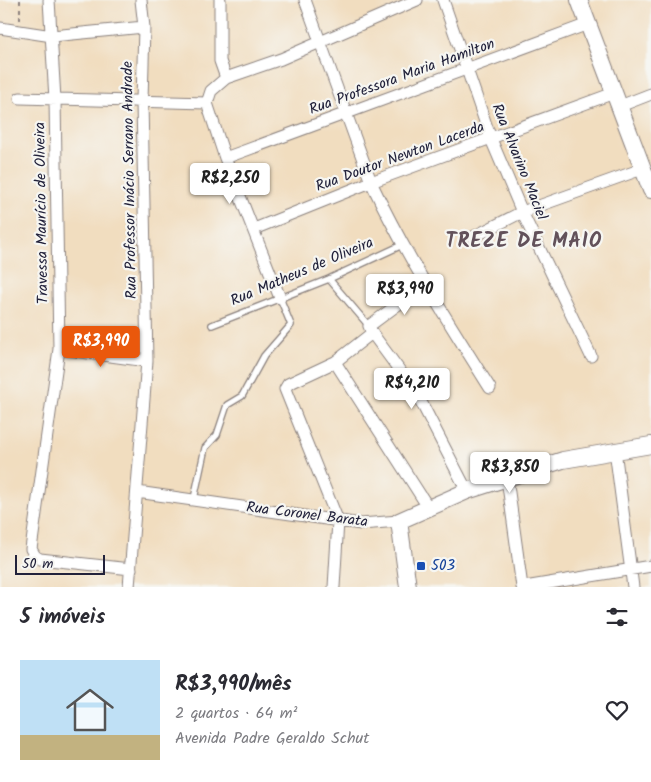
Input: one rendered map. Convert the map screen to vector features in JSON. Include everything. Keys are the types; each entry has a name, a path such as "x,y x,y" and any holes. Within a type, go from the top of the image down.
{"main road":[{"path":"579,0 651,190"},
{"name":"Rua Coronel Barata","path":"399,521 467,491 563,460 651,445"},
{"path":"399,521 408,587"}],"street":[{"name":"Travessa Maurício de Oliveira","path":"49,0 55,99 59,349 31,537 31,549 34,556 40,559 131,580"},
{"name":"Rua Professor Inácio Serrano Andrade","path":"131,580 147,361 142,102 144,27 141,0"},
{"path":"220,0 220,61 226,78"},
{"path":"305,0 371,182 402,246 424,285 490,388"},
{"path":"280,298 225,158 206,103 211,90 226,78 281,59 417,0"},
{"name":"Rua Alvarino Maciel","path":"443,0 491,140 522,212 591,356"},
{"name":"Rua Professora Maria Hamilton","path":"225,158 468,70 588,24"},
{"path":"0,28 52,36 144,27"},
{"name":"Rua Doutor Newton Lacerda","path":"254,229 371,182 491,140 617,100 651,94"},
{"path":"20,98 206,103"},
{"path":"473,237 522,212 642,170"},
{"path":"334,587 338,521 295,410 286,393 288,384 335,362 424,285"},
{"path":"370,330 418,394 467,491"},
{"path":"59,349 147,361"},
{"path":"335,362 428,507"},
{"path":"615,450 633,587"},
{"path":"507,478 524,587 651,566"},
{"name":"Rua Coronel Barata","path":"137,492 361,524 399,521"}],"lane":[{"name":"Rua Matheus de Oliveira","path":"212,325 329,279 402,246"},
{"path":"329,279 370,330"},
{"path":"194,499 205,448 217,435 226,405 242,396 264,356 292,325 280,298"}],"path":[{"path":"20,0 20,30"}],"place":[{"name":"503","path":"421,566"}],"district":[{"name":"TREZE DE MAIO","path":"524,242"}]}
